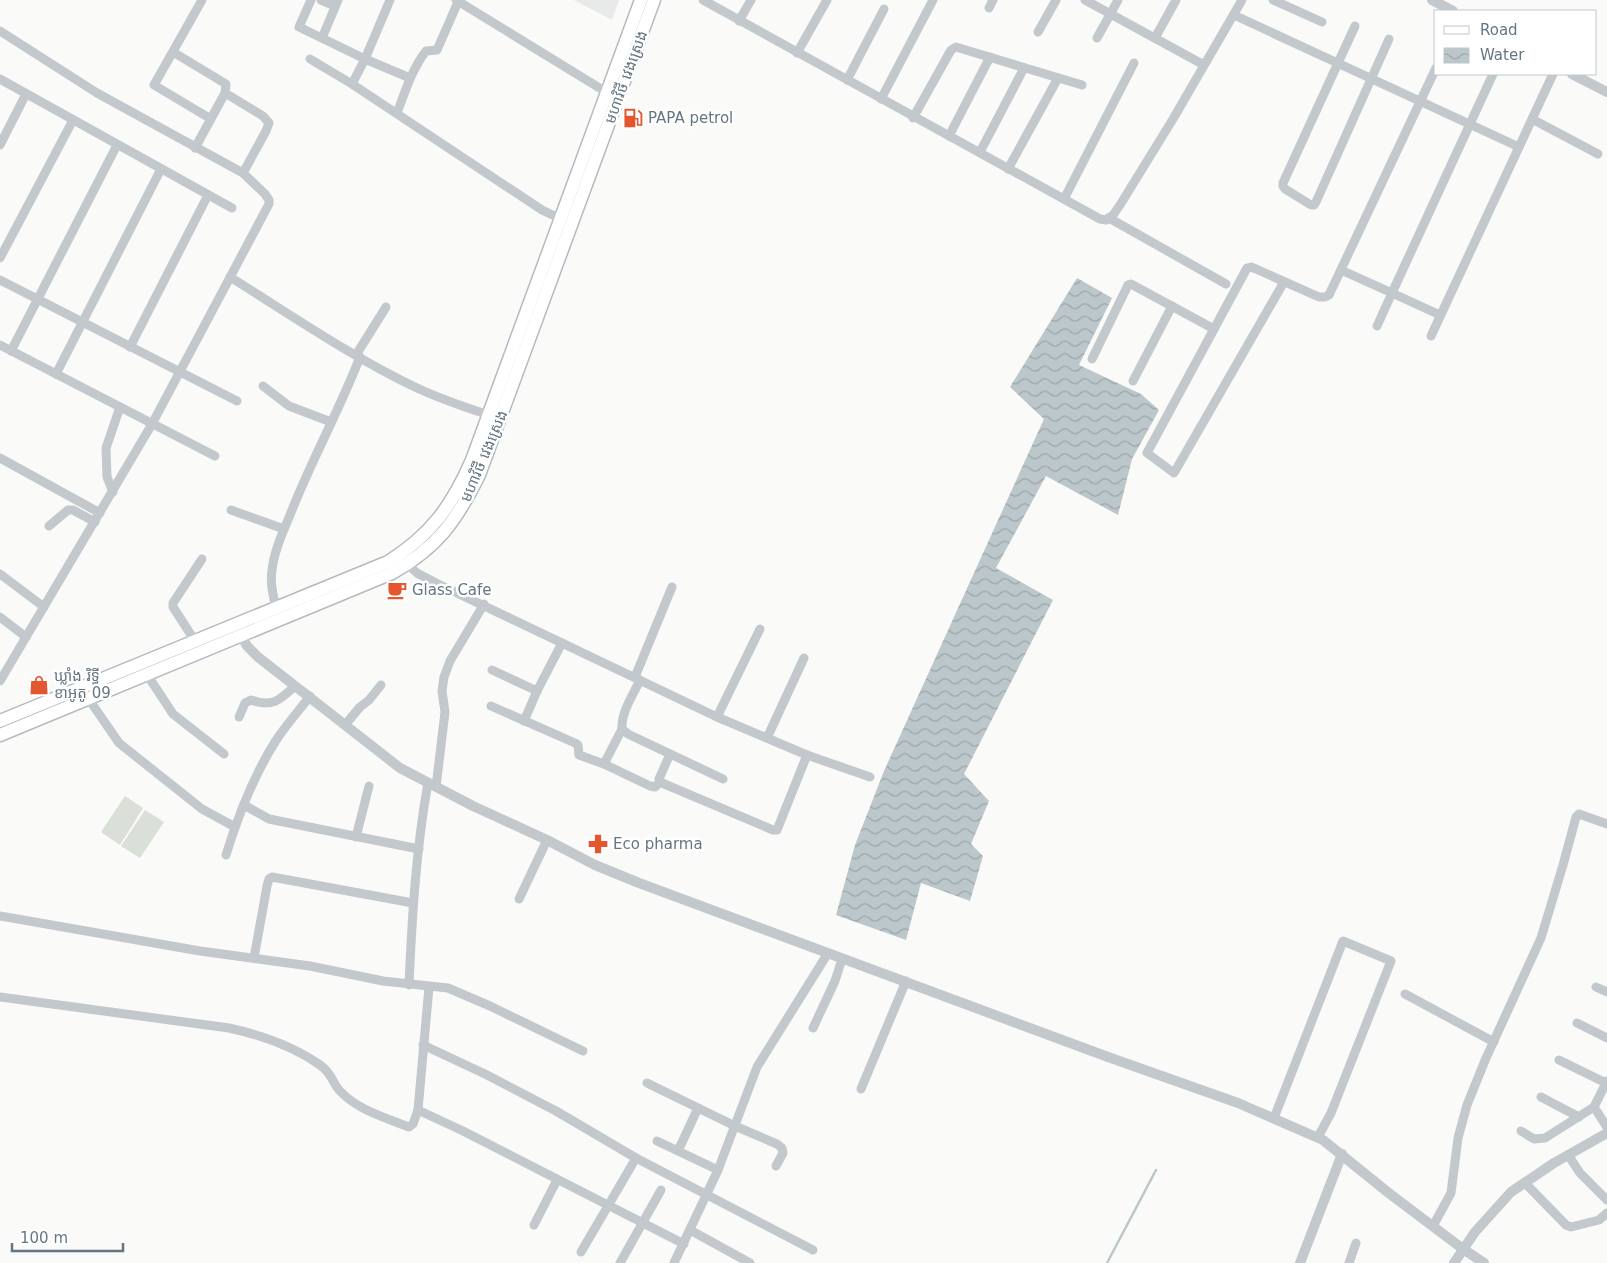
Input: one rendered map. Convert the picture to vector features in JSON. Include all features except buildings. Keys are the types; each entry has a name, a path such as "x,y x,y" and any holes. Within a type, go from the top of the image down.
{"main road":[{"name":"មហាវិថី វេងស្រេង","path":"0,721 195,641 238,630 276,608 388,562 420,539 437,522 461,486 494,417 612,95 641,0"},
{"name":"មហាវិថី វេងស្រេង","path":"0,735 146,673 238,630 392,573 430,546 447,529 462,508 479,474 494,417 561,219 612,95 654,0"}],"street":[{"path":"202,0 154,85 211,120"},
{"path":"311,0 299,27 365,59 410,78"},
{"path":"320,0 336,3 322,38"},
{"path":"352,84 365,59 390,0"},
{"path":"702,0 913,118 980,152 1100,219 1106,220 1117,210 1142,172 1242,0"},
{"path":"739,21 751,0"},
{"path":"798,53 827,0"},
{"path":"881,99 934,0"},
{"path":"1038,32 1056,0"},
{"path":"1085,0 1204,65"},
{"path":"1097,38 1118,0"},
{"path":"1155,38 1176,0"},
{"path":"1273,0 1322,22"},
{"path":"1432,0 1451,10"},
{"path":"397,114 410,78 426,51 437,50 457,1 612,95"},
{"path":"847,80 884,8"},
{"path":"1234,15 1519,147"},
{"path":"1354,26 1283,183 1286,189 1314,206 1390,40"},
{"path":"0,31 98,92 195,148 243,173 265,194 268,204 152,424 0,681"},
{"path":"913,118 951,50 956,47 1082,85"},
{"path":"173,52 220,78 226,84 225,93 195,148"},
{"path":"949,136 990,57"},
{"path":"310,59 352,84 542,210 561,219"},
{"path":"1064,199 1134,63"},
{"path":"980,152 1024,68"},
{"path":"1284,282 1174,473 1147,453 1247,268 1256,269 1319,297 1329,295 1434,72"},
{"path":"1377,326 1493,75"},
{"path":"1431,336 1553,75"},
{"path":"1574,75 1607,92"},
{"path":"1008,169 1058,78"},
{"path":"0,79 232,208"},
{"path":"225,93 263,116 268,123 266,131 243,173"},
{"path":"0,145 26,94"},
{"path":"1532,119 1598,154"},
{"path":"0,258 73,120"},
{"path":"11,351 117,145"},
{"path":"56,374 161,169"},
{"path":"130,347 208,195"},
{"path":"1109,218 1226,284"},
{"path":"1341,270 1440,315"},
{"path":"230,277 358,356 417,388 494,417"},
{"path":"0,280 237,401"},
{"path":"1092,359 1128,285 1131,284 1214,329"},
{"path":"1133,381 1172,306"},
{"path":"276,608 271,586 271,572 284,529 331,422 347,391 358,356 386,307"},
{"path":"0,345 216,456"},
{"path":"262,386 289,406 331,422"},
{"path":"113,492 107,477 106,448 120,407"},
{"path":"0,458 100,513"},
{"path":"49,526 68,510 73,510 95,522"},
{"path":"231,510 284,529"},
{"path":"195,641 173,607 173,602 202,559"},
{"path":"407,564 417,573 436,583 484,604 717,717 807,755 870,777"},
{"path":"0,574 44,607"},
{"path":"604,764 622,729 626,710 672,587"},
{"path":"408,985 413,903 419,849 445,712 442,691 444,677 450,661 484,604"},
{"path":"0,617 26,636"},
{"path":"717,717 760,629"},
{"path":"238,630 247,646 258,657 400,768 432,785 595,865 842,959 1108,1057 1238,1102 1318,1137 1462,1249 1484,1263"},
{"path":"524,721 562,643"},
{"path":"766,738 804,658"},
{"path":"492,670 537,691"},
{"path":"146,673 173,714 224,754"},
{"path":"346,726 380,685"},
{"path":"239,717 245,703 251,700 262,704 271,703 281,699 295,686"},
{"path":"226,855 244,805 275,742 310,696"},
{"path":"88,698 119,743 202,809 235,827"},
{"path":"490,706 575,743 578,745 579,754 650,786 655,787 660,782 659,779 670,754"},
{"path":"622,729 628,734 723,779"},
{"path":"660,782 776,830 807,755"},
{"path":"356,837 369,786"},
{"path":"244,805 268,819 419,849"},
{"path":"1433,1226 1451,1193 1458,1138 1467,1105 1541,938 1576,817 1579,814 1607,824"},
{"path":"519,899 547,840"},
{"path":"254,958 267,886 269,879 272,877 413,903"},
{"path":"0,916 408,985 448,988 583,1051"},
{"path":"1274,1118 1343,941 1391,961 1331,1113 1318,1137"},
{"path":"674,1263 718,1170 757,1067 828,953"},
{"path":"813,1028 835,981 842,959"},
{"path":"860,1089 906,982"},
{"path":"0,997 192,1022 253,1033 273,1040 314,1062 330,1074 339,1091 353,1102 386,1118 409,1126 413,1124 418,1110 429,987"},
{"path":"1596,987 1607,992"},
{"path":"1406,994 1494,1042"},
{"path":"1577,1023 1607,1038"},
{"path":"423,1045 520,1093 636,1158 813,1250"},
{"path":"1521,1131 1534,1139 1545,1138 1594,1107 1607,1082 1559,1060"},
{"path":"647,1083 735,1126 777,1144 782,1148 783,1152 776,1166"},
{"path":"1541,1096 1578,1117"},
{"path":"1594,1107 1607,1127"},
{"path":"678,1151 698,1108"},
{"path":"418,1110 684,1244"},
{"path":"1454,1263 1475,1232 1511,1192 1607,1133"},
{"path":"657,1141 718,1170"},
{"path":"1300,1263 1342,1154"},
{"path":"1568,1156 1580,1173 1607,1200"},
{"path":"581,1252 636,1158"},
{"path":"534,1225 557,1180"},
{"path":"1525,1183 1566,1225 1571,1227 1599,1220 1607,1213"},
{"path":"620,1263 644,1224 661,1190"},
{"path":"690,1230 750,1263"},
{"path":"1349,1263 1356,1243"}],"shaded area":[{"path":"574,0 619,0 612,20"},
{"path":"125,796 143,808 120,845 101,832"},
{"path":"145,810 164,822 140,858 121,846"}],"water":[{"path":"1077,278 1112,298 1079,365 1141,394 1159,410 1132,459 1118,515 1046,476 996,568 1053,600 964,774 989,801 971,844 983,856 970,901 921,883 906,940 836,915 855,845 884,771 1044,419 1010,387"}],"waterway":[{"path":"1107,1263 1156,1170"}],"place":[{"name":"PAPA petrol","path":"633,118"},
{"name":"Glass Cafe","path":"397,590"},
{"name":"ឃ្លាំង រិទ្ធី ខាអូតូ 09","path":"39,685"},
{"name":"Eco pharma","path":"598,844"}]}
